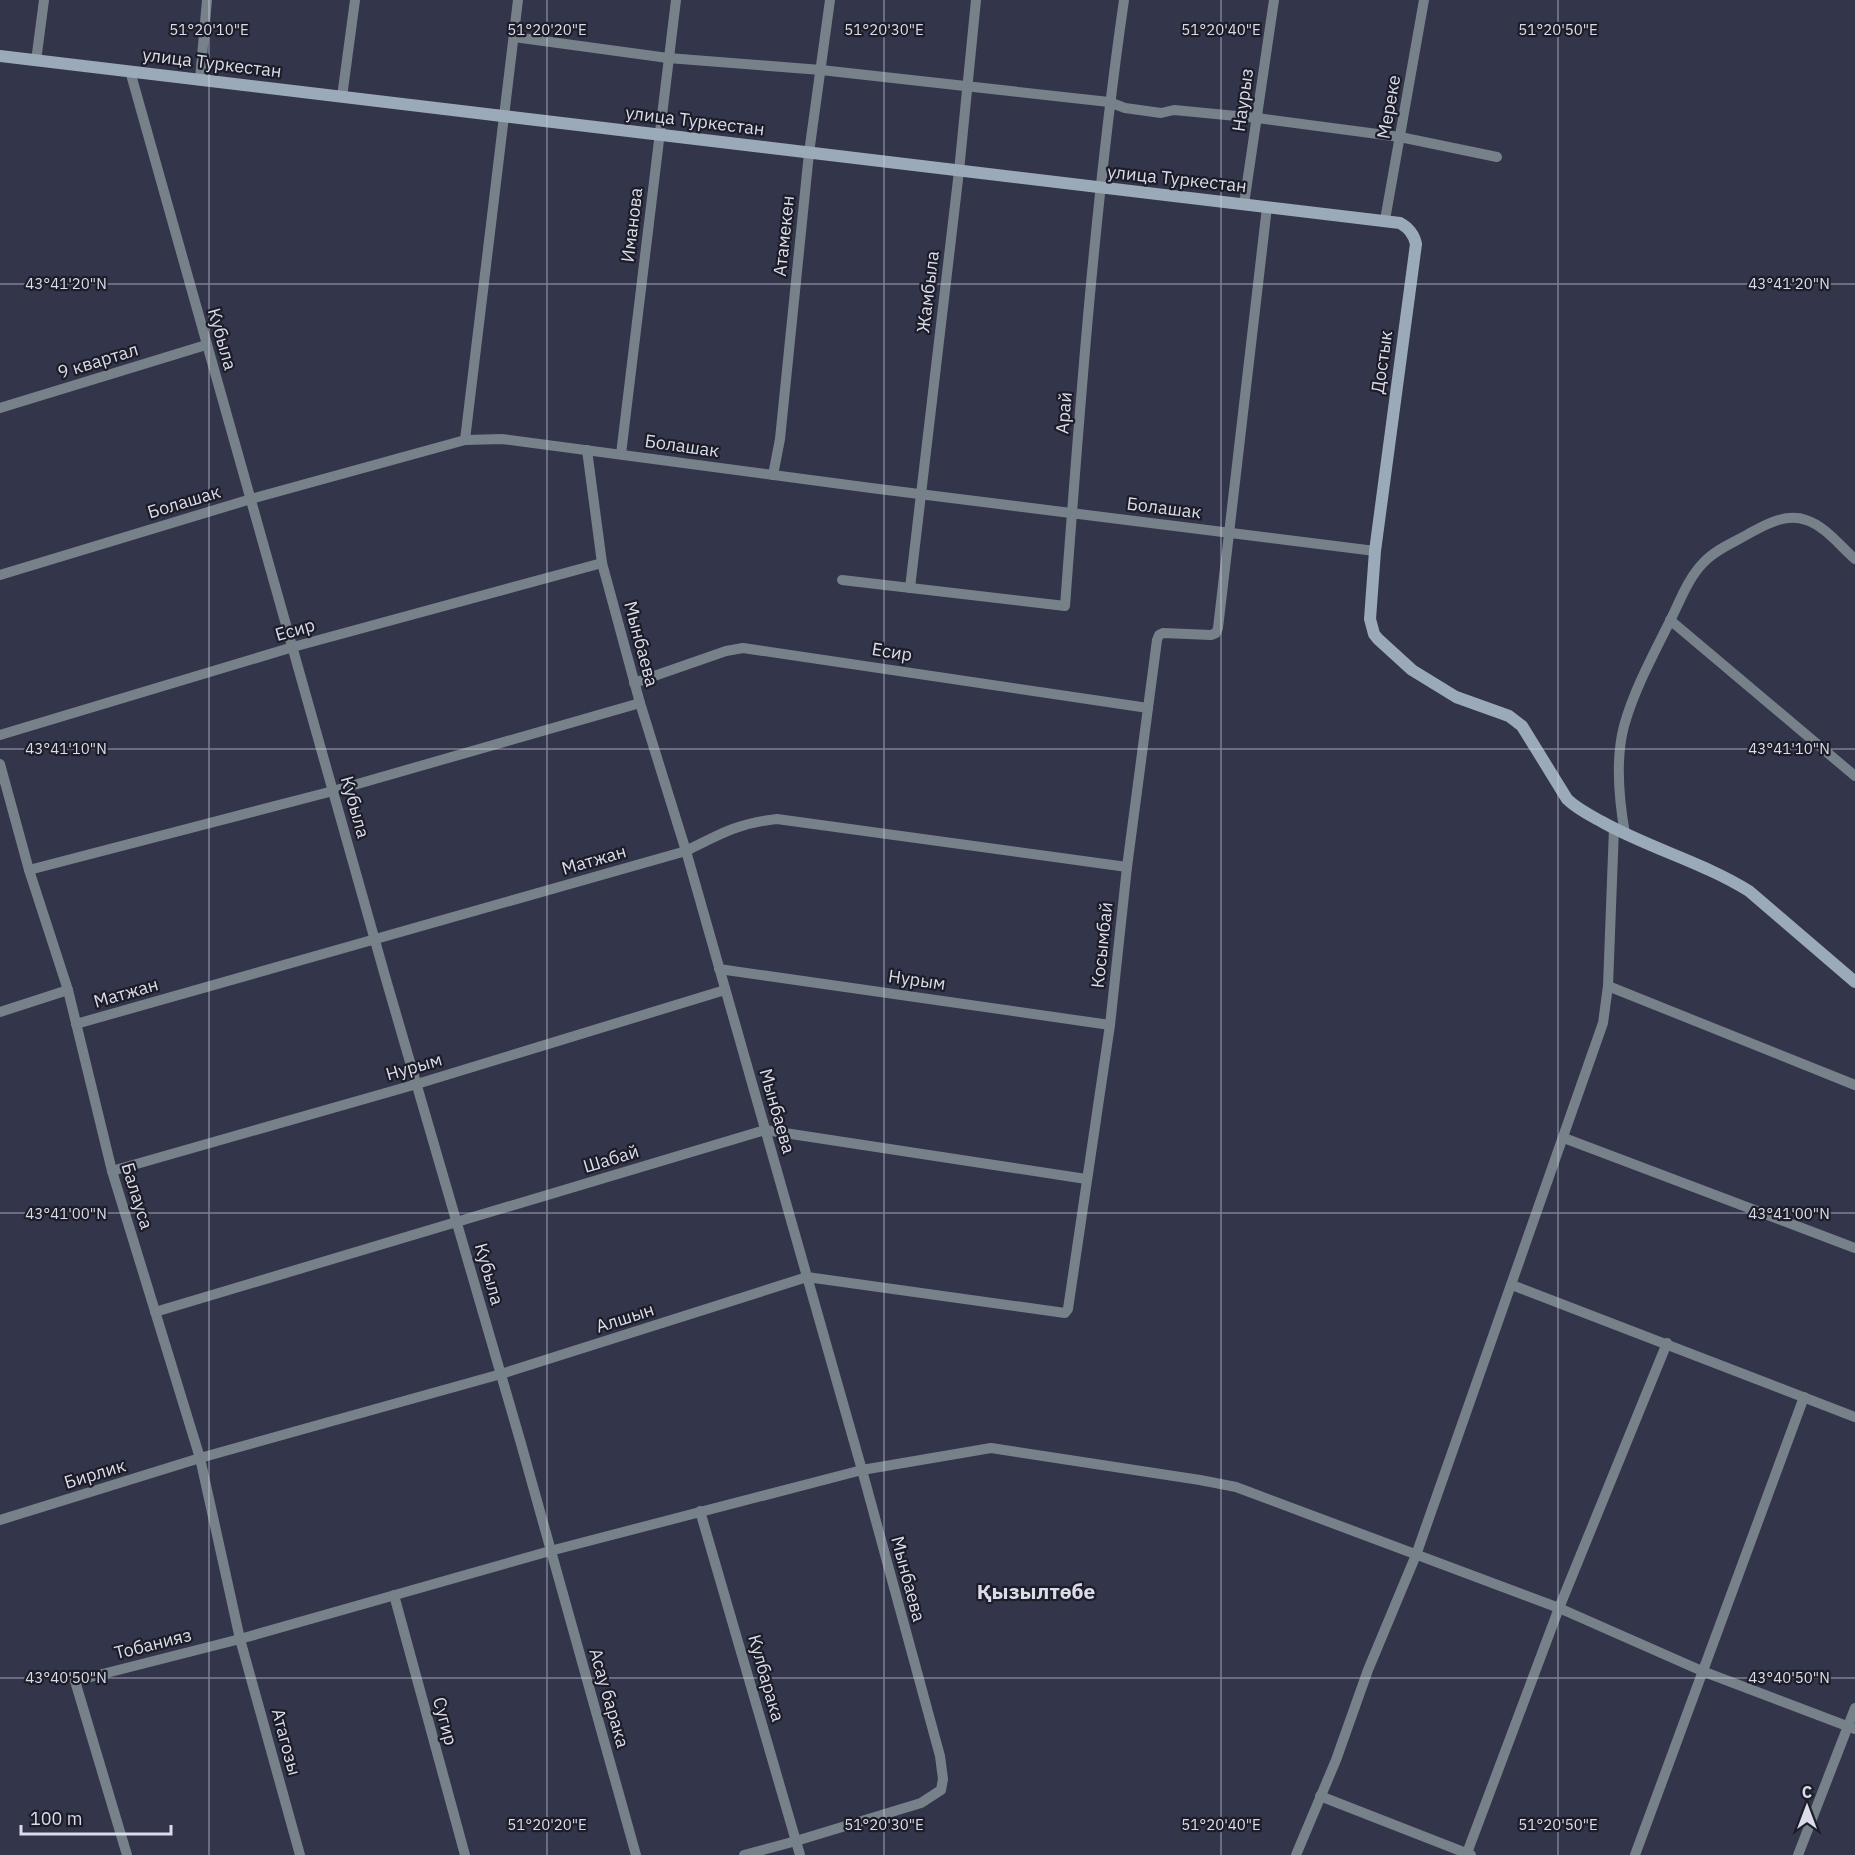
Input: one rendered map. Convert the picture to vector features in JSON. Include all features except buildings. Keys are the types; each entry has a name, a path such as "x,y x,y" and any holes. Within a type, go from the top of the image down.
{"street":[{"path":"36,61 44,0"},
{"path":"200,79 207,0"},
{"path":"342,97 355,0"},
{"path":"465,440 518,0"},
{"name":"Иманова","path":"621,454 676,0"},
{"name":"Атамекен","path":"773,475 780,439 809,153 830,0"},
{"name":"Жамбыла","path":"910,588 959,171 976,0"},
{"name":"Арай","path":"842,580 1065,606 1100,188 1109,102 1124,0"},
{"name":"Наурыз","path":"1244,204 1274,0"},
{"name":"Мереке","path":"1385,220 1424,0"},
{"path":"514,38 668,58 821,70 1109,102 1125,108 1161,113 1174,110 1257,118 1400,137 1497,156"},
{"name":"улица Туркестан","path":"0,56 1385,220"},
{"name":"Кубыла","path":"130,71 550,1551"},
{"path":"1229,532 1267,207"},
{"name":"Достык","path":"1385,220 1407,227 1415,237 1416,244 1375,551 1369,610 1374,634 1412,670 1456,697 1509,716 1522,726 1567,799 1575,807 1619,831 1730,880 1749,891 1855,982"},
{"name":"9 квартал","path":"0,408 206,345"},
{"name":"Болашак","path":"0,575 251,499 465,440 502,439 1375,551"},
{"name":"Мынбаева","path":"587,450 602,563 634,683 686,850 862,1470 940,1756 943,1779 941,1790 921,1803 796,1841"},
{"path":"1296,1855 1336,1760 1368,1670 1416,1555 1603,1023 1608,986 1619,831 1620,745 1624,725 1649,664 1693,574 1705,561 1769,522 1784,518 1804,519 1818,525 1855,559"},
{"name":"Косымбай","path":"1065,1313 1068,1309 1110,1025 1127,867 1159,635 1163,633 1211,635 1216,633 1229,532"},
{"name":"Есир","path":"0,735 292,647 602,563"},
{"path":"1670,620 1855,776"},
{"name":"Есир","path":"634,683 726,651 743,648 1148,708"},
{"path":"29,870 333,791 640,704"},
{"name":"Балауса","path":"0,764 29,870 68,990 112,1171 200,1458 240,1638"},
{"name":"Матжан","path":"76,1024 686,850 731,828 753,821 777,819 1127,867"},
{"name":"Нурым","path":"719,969 1110,1025"},
{"path":"1608,986 1855,1085"},
{"path":"0,1012 68,990"},
{"name":"Нурым","path":"112,1171 417,1083 725,990"},
{"name":"Шабай","path":"155,1312 765,1130 1086,1179"},
{"path":"1564,1138 1855,1248"},
{"name":"Алшын","path":"200,1458 501,1374 807,1277 1065,1313"},
{"path":"1512,1285 1855,1417"},
{"path":"1320,1796 1469,1854 1558,1608 1667,1343"},
{"path":"1635,1855 1804,1397"},
{"path":"240,1638 699,1511 862,1470 991,1448 1236,1487 1558,1608 1702,1671 1851,1728"},
{"name":"Бирлик","path":"0,1520 200,1458"},
{"name":"Кулбарака","path":"699,1511 800,1855"},
{"name":"Асау барака","path":"550,1551 636,1855"},
{"name":"Сугир","path":"394,1595 465,1855"},
{"name":"Тобанияз","path":"127,1855 75,1681 240,1638"},
{"name":"Атагозы","path":"240,1638 300,1855"},
{"path":"1798,1855 1851,1728 1855,1708"},
{"path":"744,1855 796,1841"}],"district":[{"name":"Қызылтөбе","path":"1036,1592"}]}
